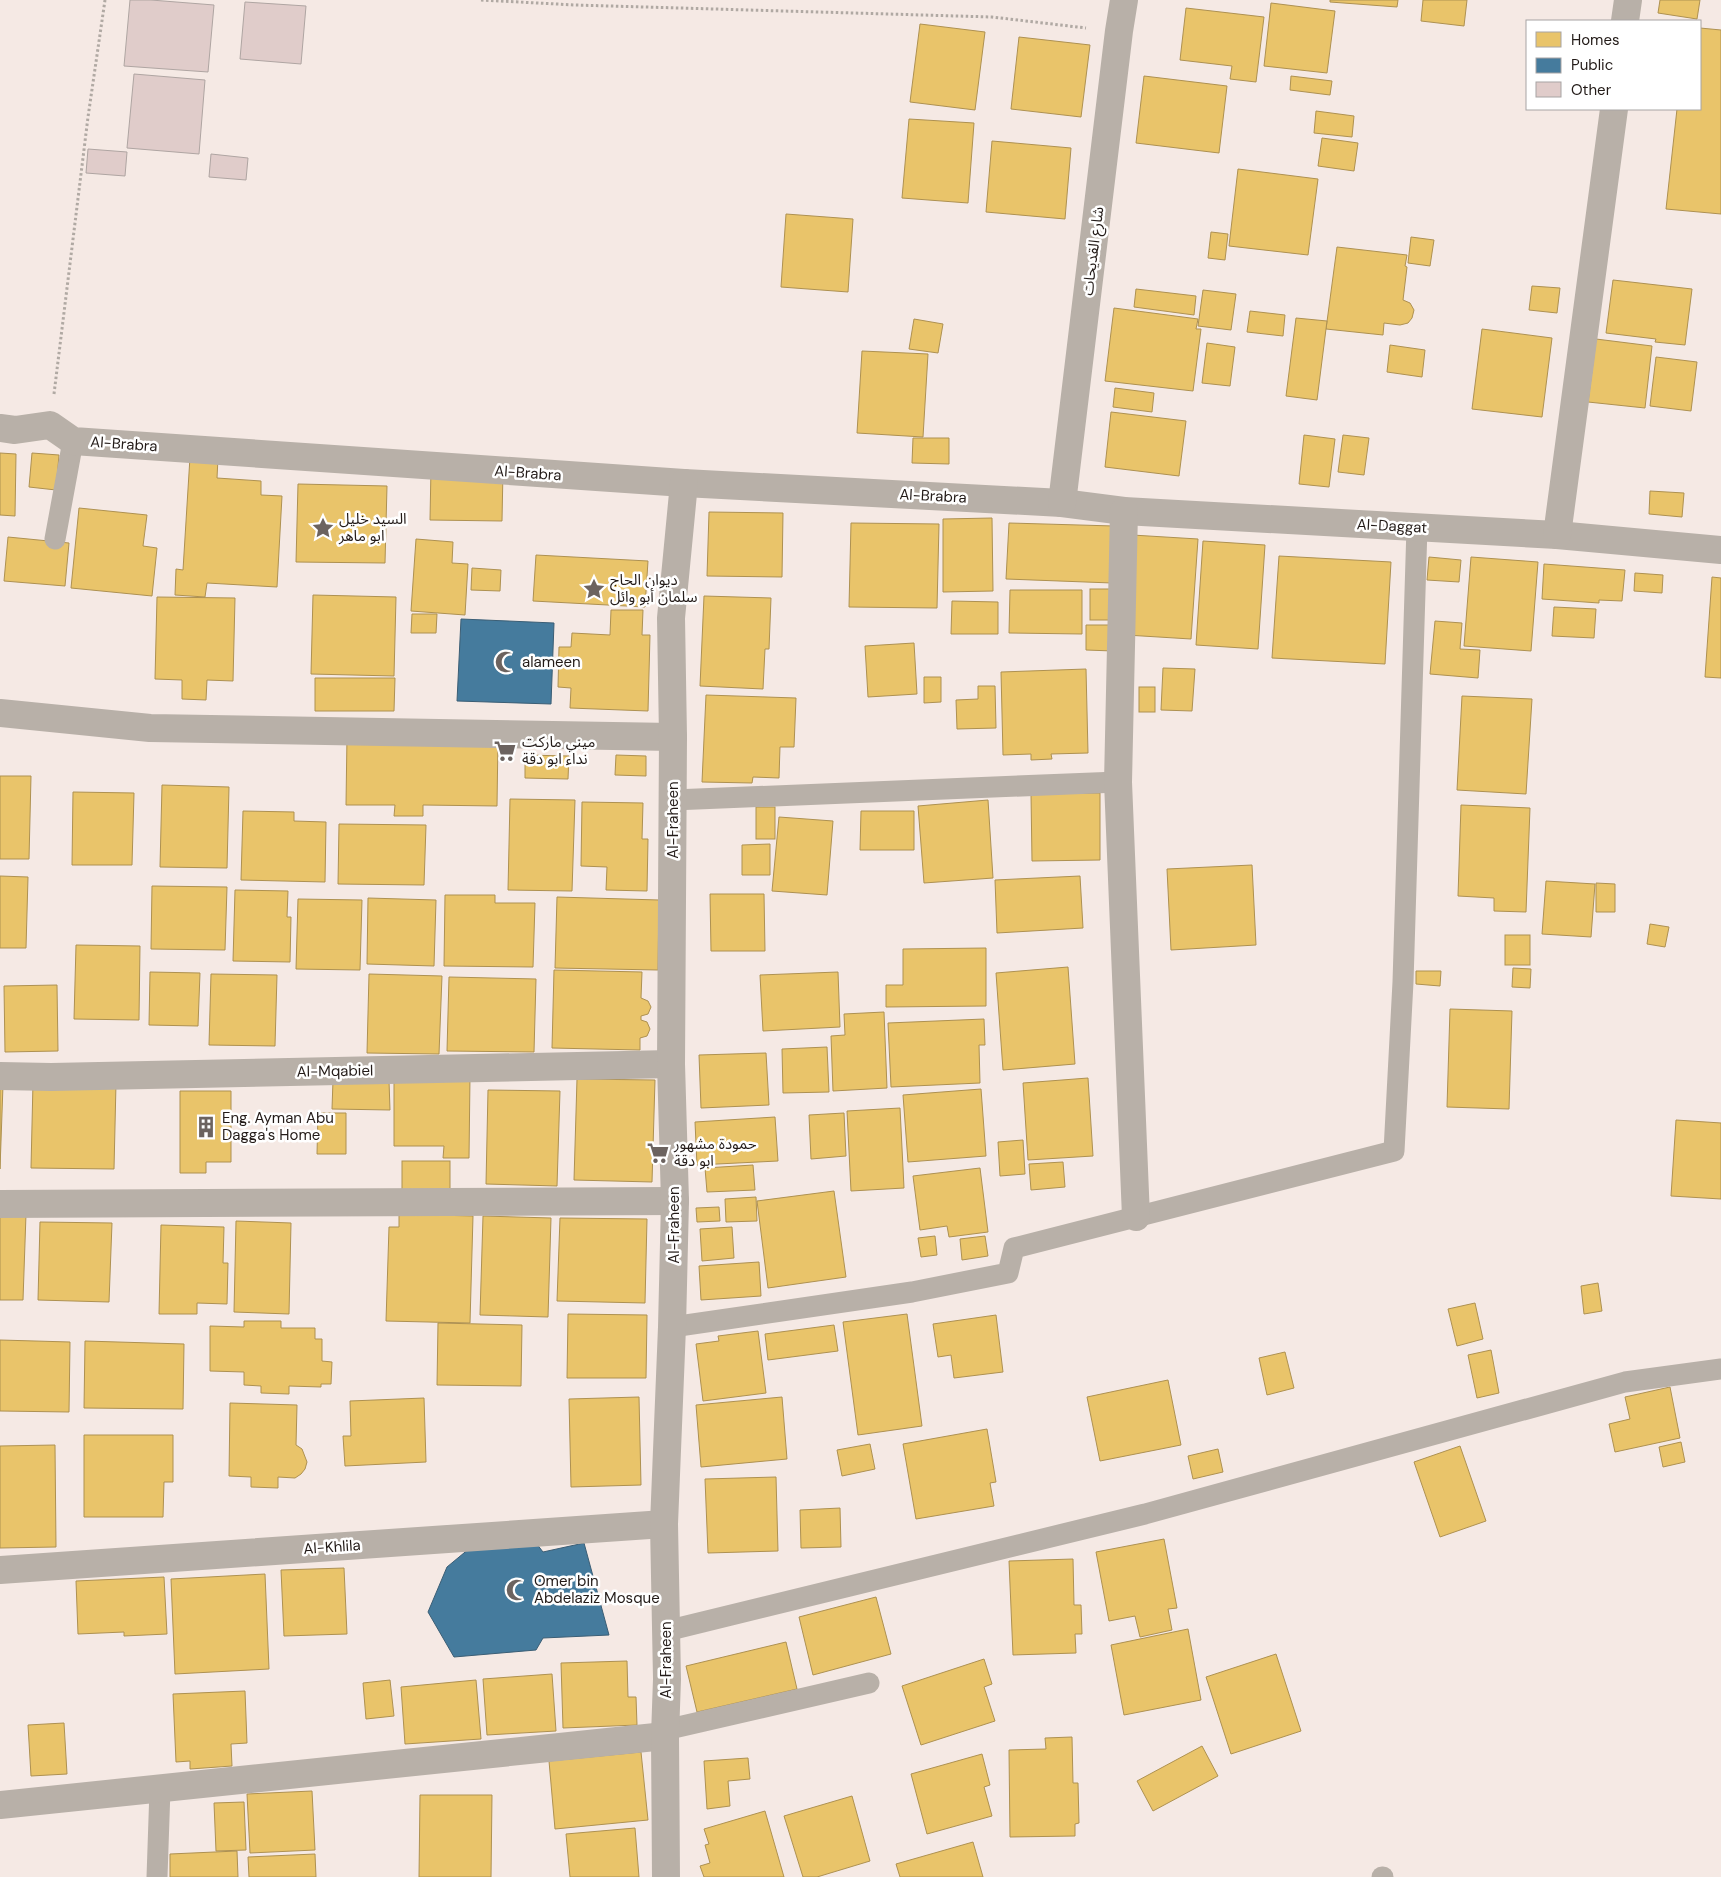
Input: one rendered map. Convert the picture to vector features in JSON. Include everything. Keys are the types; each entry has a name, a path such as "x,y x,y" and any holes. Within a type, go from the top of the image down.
{"street":[{"name":"شارع القديحات","path":"1062,502 1124,0"},
{"path":"1625,20 1628,0"},
{"path":"1557,535 1614,110"},
{"path":"0,428 15,430 50,425"},
{"name":"Al-Brabra","path":"50,425 73,441 684,483 1062,502"},
{"name":"Al-Fraheen","path":"666,1877 664,1524 675,1201 671,1064 673,737 671,618 684,483"},
{"name":"Al-Daggat","path":"1062,502 1124,511 1557,535 1721,550"},
{"path":"1124,511 1118,782 1136,1217"},
{"path":"0,713 150,728 673,737"},
{"name":"Al-Mqabiel","path":"0,1076 51,1077 671,1064"},
{"path":"0,1204 675,1201"},
{"name":"Al-Khlila","path":"0,1570 664,1524"},
{"path":"0,1805 665,1733"}],"lane":[{"path":"55,539 73,441"},
{"path":"672,1327 912,1292 1008,1273 1014,1248 1394,1151 1403,982 1417,527"},
{"path":"673,800 1118,782"},
{"path":"666,1631 1145,1514 1625,1382 1721,1369"},
{"path":"665,1733 869,1684"},
{"path":"157,1877 160,1789"}],"path":[{"path":"50,425 87,126 105,0"},
{"path":"481,0 575,6 992,17 1119,31"}],"building: Homes":[{"path":"1330,0 1398,0 1397,7 1330,2"},
{"path":"1423,0 1467,0 1464,26 1421,21"},
{"path":"1660,0 1700,0 1697,19 1658,13"},
{"path":"1271,3 1335,11 1327,73 1264,66"},
{"path":"1186,8 1264,17 1256,82 1230,79 1232,66 1180,60"},
{"path":"920,24 985,32 975,110 910,102"},
{"path":"1701,28 1721,30 1721,214 1666,209 1677,110 1701,110"},
{"path":"1019,37 1090,45 1081,117 1011,109"},
{"path":"1144,76 1227,86 1219,153 1136,143"},
{"path":"1291,76 1332,81 1330,95 1290,90"},
{"path":"1316,111 1354,116 1352,137 1314,133"},
{"path":"909,119 974,123 968,203 902,198"},
{"path":"1322,138 1358,143 1354,171 1318,166"},
{"path":"992,141 1071,148 1065,219 986,212"},
{"path":"1238,169 1318,179 1308,255 1229,246"},
{"path":"786,214 853,219 848,292 781,287"},
{"path":"1211,232 1228,234 1225,260 1208,258"},
{"path":"1411,237 1434,240 1430,266 1408,263"},
{"path":"1337,247 1407,255 1403,300 1410,303 1414,310 1412,318 1408,323 1400,325 1384,323 1383,335 1326,329"},
{"path":"1613,280 1692,289 1685,345 1655,342 1656,339 1606,333"},
{"path":"1532,286 1560,288 1557,313 1529,310"},
{"path":"1136,289 1196,296 1194,315 1134,307"},
{"path":"1203,290 1236,294 1231,330 1198,326"},
{"path":"1114,308 1198,319 1196,329 1201,329 1193,391 1105,381"},
{"path":"1250,311 1285,315 1283,336 1247,332"},
{"path":"1296,318 1327,321 1317,400 1286,396"},
{"path":"914,319 943,324 938,353 909,349"},
{"path":"1482,329 1552,338 1542,417 1472,409"},
{"path":"1596,339 1652,346 1645,408 1588,402"},
{"path":"1207,343 1235,347 1230,386 1202,383"},
{"path":"1390,345 1425,350 1422,377 1387,372"},
{"path":"862,351 928,354 923,437 857,433"},
{"path":"1656,357 1697,362 1691,411 1650,406"},
{"path":"1115,388 1154,393 1152,412 1113,407"},
{"path":"1111,412 1186,421 1179,476 1105,467"},
{"path":"1304,435 1335,439 1329,487 1299,484"},
{"path":"1343,435 1369,438 1364,475 1338,472"},
{"path":"913,438 949,438 949,464 912,463"},
{"path":"0,453 16,454 15,516 0,515"},
{"path":"32,453 59,455 56,490 29,487"},
{"path":"190,457 218,458 217,478 261,481 261,495 282,496 277,587 207,583 205,597 175,595 176,569 183,570"},
{"path":"431,468 503,470 502,521 430,520"},
{"path":"298,484 387,486 385,563 296,562"},
{"path":"1650,491 1684,493 1682,517 1649,514"},
{"path":"79,508 147,515 143,546 157,548 152,596 71,588"},
{"path":"709,512 783,513 782,577 707,576"},
{"path":"992,518 993,591 943,592 943,519"},
{"path":"851,523 939,524 937,608 849,607"},
{"path":"1009,523 1114,526 1112,583 1006,579"},
{"path":"1132,535 1198,539 1191,639 1126,635"},
{"path":"8,537 69,543 65,586 4,581"},
{"path":"416,539 453,542 452,563 468,564 465,615 411,611"},
{"path":"1203,541 1265,545 1258,649 1196,645"},
{"path":"536,555 648,561 645,607 533,601"},
{"path":"1279,556 1391,562 1385,664 1272,658"},
{"path":"1429,557 1461,560 1459,582 1427,580"},
{"path":"1471,557 1538,562 1531,651 1464,646"},
{"path":"1544,564 1625,570 1622,601 1599,600 1599,603 1542,599"},
{"path":"472,568 501,570 500,591 471,590"},
{"path":"1635,573 1663,575 1662,593 1634,591"},
{"path":"1712,577 1721,578 1721,678 1705,677"},
{"path":"1090,589 1111,589 1111,620 1090,620"},
{"path":"1010,590 1082,590 1082,634 1009,633"},
{"path":"313,595 396,597 394,676 311,674"},
{"path":"704,596 771,598 769,649 765,649 763,689 700,686"},
{"path":"157,597 235,598 233,681 207,680 206,700 182,699 182,680 155,679"},
{"path":"952,601 998,602 998,634 951,634"},
{"path":"1554,607 1596,609 1594,638 1552,636"},
{"path":"611,610 643,610 642,635 650,635 648,711 570,708 571,688 558,687 559,647 571,647 572,633 610,635"},
{"path":"412,614 437,614 436,633 411,633"},
{"path":"1435,621 1462,623 1460,649 1480,650 1478,678 1430,674"},
{"path":"1086,625 1113,625 1113,651 1086,650"},
{"path":"914,643 917,694 868,697 865,646"},
{"path":"1163,668 1195,669 1192,711 1161,710"},
{"path":"1086,669 1088,753 1051,754 1052,759 1031,760 1031,754 1003,755 1001,672"},
{"path":"924,677 941,677 941,702 924,703"},
{"path":"315,678 395,678 394,711 315,711"},
{"path":"978,686 995,686 996,728 957,729 956,700 978,699"},
{"path":"1139,687 1155,687 1155,712 1139,712"},
{"path":"706,695 796,698 794,747 780,747 779,778 753,777 752,783 702,782"},
{"path":"1462,696 1532,699 1526,794 1457,790"},
{"path":"347,736 498,738 497,806 423,805 423,816 394,816 395,805 346,805"},
{"path":"525,755 569,756 568,779 525,778"},
{"path":"616,755 646,756 646,776 615,775"},
{"path":"0,776 31,776 29,859 0,859"},
{"path":"162,785 229,787 227,868 160,867"},
{"path":"73,792 134,793 132,865 72,865"},
{"path":"1100,793 1100,860 1032,861 1031,794"},
{"path":"510,799 575,800 572,891 508,890"},
{"path":"988,800 993,878 924,883 918,806"},
{"path":"582,802 643,803 642,839 648,839 647,891 606,890 607,867 581,866"},
{"path":"1461,805 1530,808 1526,912 1494,911 1494,898 1458,896"},
{"path":"756,807 775,807 775,839 756,839"},
{"path":"243,811 294,812 294,821 326,822 325,882 241,880"},
{"path":"861,811 914,811 914,850 860,850"},
{"path":"779,817 833,821 827,895 772,891"},
{"path":"339,824 426,825 424,885 338,884"},
{"path":"770,844 770,875 742,875 742,845"},
{"path":"1252,865 1256,945 1171,950 1167,869"},
{"path":"0,876 28,877 26,948 0,948"},
{"path":"1080,876 1083,928 997,933 995,880"},
{"path":"1546,881 1595,884 1591,937 1542,934"},
{"path":"1596,883 1615,884 1615,912 1596,912"},
{"path":"152,886 227,887 225,950 151,949"},
{"path":"235,890 288,891 287,917 291,917 290,962 233,961"},
{"path":"710,894 764,894 765,951 711,951"},
{"path":"445,895 495,895 495,903 535,903 533,967 444,966"},
{"path":"557,897 659,900 658,970 555,968"},
{"path":"368,898 436,900 434,966 367,964"},
{"path":"298,899 362,900 360,970 296,969"},
{"path":"1650,924 1669,927 1665,947 1647,944"},
{"path":"1505,935 1530,935 1530,965 1505,965"},
{"path":"76,945 140,946 139,1020 74,1019"},
{"path":"986,948 986,1006 886,1007 886,985 903,985 903,949"},
{"path":"1068,967 1075,1064 1003,1070 996,973"},
{"path":"1513,968 1531,969 1530,988 1512,987"},
{"path":"554,970 642,972 641,998 648,1001 651,1007 648,1014 641,1016 641,1020 647,1022 650,1029 647,1036 640,1038 640,1050 552,1048"},
{"path":"1416,971 1441,971 1440,986 1416,984"},
{"path":"150,972 200,973 198,1026 149,1025"},
{"path":"838,972 840,1027 763,1031 760,975"},
{"path":"211,974 277,975 275,1046 209,1045"},
{"path":"369,974 442,976 439,1054 367,1053"},
{"path":"449,977 536,979 534,1052 447,1051"},
{"path":"57,985 58,1051 5,1052 4,986"},
{"path":"1450,1009 1512,1011 1509,1109 1447,1107"},
{"path":"884,1012 887,1088 833,1091 831,1036 845,1035 844,1014"},
{"path":"984,1019 985,1045 979,1045 980,1083 891,1087 888,1023"},
{"path":"827,1047 829,1092 783,1093 782,1049"},
{"path":"766,1053 769,1105 701,1108 699,1055"},
{"path":"394,1076 470,1076 469,1158 443,1158 444,1146 394,1146"},
{"path":"1088,1078 1093,1156 1028,1160 1023,1083"},
{"path":"577,1079 655,1080 652,1182 574,1180"},
{"path":"333,1080 389,1081 390,1110 332,1109"},
{"path":"33,1082 116,1083 114,1169 31,1168"},
{"path":"0,1085 3,1085 0,1169"},
{"path":"981,1089 986,1156 908,1162 903,1095"},
{"path":"488,1090 560,1091 557,1186 486,1184"},
{"name":"Eng. Ayman Abu Dagga's Home","path":"180,1091 231,1091 231,1162 206,1162 206,1173 180,1173"},
{"path":"900,1108 904,1188 851,1191 847,1111"},
{"path":"318,1113 346,1113 346,1154 317,1154"},
{"path":"844,1113 846,1156 811,1159 809,1115"},
{"path":"775,1117 778,1161 697,1165 695,1122"},
{"path":"1676,1120 1721,1123 1721,1199 1671,1196"},
{"path":"1023,1140 1025,1174 1000,1176 998,1142"},
{"path":"402,1161 450,1161 450,1191 402,1191"},
{"path":"1063,1162 1065,1187 1031,1190 1029,1164"},
{"path":"753,1165 755,1190 707,1192 705,1168"},
{"path":"980,1168 988,1232 949,1237 947,1226 920,1230 913,1176"},
{"path":"834,1191 846,1277 768,1288 757,1201"},
{"path":"756,1197 757,1221 726,1222 725,1199"},
{"path":"719,1207 720,1221 697,1222 696,1208"},
{"path":"0,1213 26,1214 23,1300 0,1300"},
{"path":"399,1214 473,1216 470,1323 386,1321 389,1227 399,1227"},
{"path":"483,1216 551,1218 548,1317 480,1315"},
{"path":"560,1218 647,1219 645,1303 557,1301"},
{"path":"236,1221 291,1223 289,1314 234,1312"},
{"path":"40,1222 112,1223 109,1302 38,1300"},
{"path":"161,1225 224,1227 223,1263 228,1263 227,1304 197,1303 197,1314 159,1314"},
{"path":"732,1227 734,1258 702,1261 700,1229"},
{"path":"935,1236 937,1255 921,1257 918,1238"},
{"path":"985,1236 988,1256 962,1260 960,1239"},
{"path":"759,1262 761,1296 701,1300 699,1266"},
{"path":"1598,1283 1602,1311 1584,1314 1581,1286"},
{"path":"1475,1303 1483,1339 1457,1346 1448,1309"},
{"path":"568,1314 647,1315 646,1378 567,1378"},
{"path":"907,1314 922,1426 858,1435 843,1322"},
{"path":"996,1315 1003,1372 954,1378 951,1355 938,1357 933,1324"},
{"path":"244,1321 281,1321 281,1328 315,1328 315,1339 322,1339 322,1361 332,1362 331,1384 321,1384 321,1387 289,1386 289,1394 261,1393 261,1386 244,1385 244,1372 210,1371 210,1326 244,1327"},
{"path":"438,1323 522,1325 521,1386 437,1385"},
{"path":"834,1325 838,1351 768,1360 765,1334"},
{"path":"758,1331 766,1393 703,1401 696,1344 719,1341 718,1336"},
{"path":"0,1340 70,1342 69,1412 0,1411"},
{"path":"85,1341 184,1344 183,1409 84,1408"},
{"path":"1491,1350 1499,1393 1477,1398 1468,1355"},
{"path":"1285,1352 1294,1388 1267,1395 1259,1358"},
{"path":"1168,1380 1181,1445 1100,1461 1087,1397"},
{"path":"1670,1387 1680,1438 1615,1452 1609,1424 1630,1419 1625,1397"},
{"path":"639,1397 641,1485 571,1487 569,1399"},
{"path":"782,1397 787,1459 701,1467 696,1405"},
{"path":"424,1398 426,1462 345,1466 343,1436 351,1436 350,1401"},
{"path":"230,1403 297,1405 296,1445 302,1449 307,1462 301,1474 295,1478 278,1477 278,1488 251,1487 251,1477 229,1476"},
{"path":"987,1429 996,1482 990,1483 994,1506 916,1519 903,1444"},
{"path":"84,1435 173,1435 173,1482 164,1482 163,1517 84,1517"},
{"path":"1681,1442 1685,1462 1663,1467 1659,1447"},
{"path":"870,1444 875,1469 842,1476 837,1450"},
{"path":"55,1445 56,1547 0,1548 0,1446"},
{"path":"1460,1446 1486,1521 1440,1537 1414,1462"},
{"path":"1218,1449 1223,1472 1193,1479 1188,1456"},
{"path":"776,1477 778,1551 708,1553 705,1479"},
{"path":"840,1508 841,1547 801,1548 800,1510"},
{"path":"1164,1539 1177,1608 1168,1609 1172,1630 1140,1637 1135,1616 1109,1621 1096,1552"},
{"path":"1073,1559 1074,1605 1081,1605 1082,1634 1075,1634 1076,1653 1013,1655 1009,1561"},
{"path":"344,1568 347,1634 284,1636 281,1570"},
{"path":"265,1574 269,1669 175,1674 171,1579"},
{"path":"164,1577 167,1634 124,1636 124,1632 78,1634 76,1581"},
{"path":"876,1597 891,1654 813,1675 799,1617"},
{"path":"1188,1629 1201,1700 1124,1715 1111,1645"},
{"path":"786,1642 797,1689 697,1712 686,1666"},
{"path":"1276,1654 1301,1731 1231,1754 1206,1677"},
{"path":"984,1659 992,1684 984,1687 995,1721 921,1745 902,1686"},
{"path":"627,1661 628,1697 636,1697 637,1725 563,1728 561,1663"},
{"path":"552,1674 556,1731 487,1735 483,1679"},
{"path":"390,1680 394,1716 366,1719 363,1683"},
{"path":"476,1680 481,1739 405,1744 401,1687"},
{"path":"245,1691 247,1743 231,1744 232,1766 190,1769 190,1761 176,1762 173,1694"},
{"path":"64,1723 67,1774 31,1776 28,1725"},
{"path":"1072,1737 1073,1783 1078,1783 1079,1823 1075,1824 1075,1836 1010,1837 1009,1750 1046,1749 1045,1738"},
{"path":"1202,1746 1218,1776 1153,1811 1137,1781"},
{"path":"641,1752 648,1820 555,1829 549,1761"},
{"path":"982,1754 990,1785 984,1787 992,1816 927,1834 911,1774"},
{"path":"748,1758 750,1779 728,1781 730,1806 707,1809 704,1761"},
{"path":"312,1791 315,1850 250,1853 247,1794"},
{"path":"420,1795 492,1795 491,1877 419,1877"},
{"path":"852,1796 870,1861 817,1877 803,1877 784,1816"},
{"path":"244,1802 246,1850 216,1851 214,1803"},
{"path":"765,1811 784,1877 704,1877 700,1866 710,1863 705,1845 709,1844 704,1829"},
{"path":"635,1828 639,1877 570,1877 566,1834"},
{"path":"973,1842 983,1877 900,1877 896,1864"},
{"path":"237,1851 238,1877 170,1877 170,1854"},
{"path":"315,1854 316,1877 249,1877 248,1857"}],"building: Public":[{"name":"alameen","path":"461,619 554,623 551,704 457,701"},
{"name":"Omer bin Abdelaziz Mosque","path":"533,1539 543,1552 584,1543 609,1635 543,1638 536,1650 454,1657 428,1612 447,1567 476,1543"}],"building: Other":[{"path":"130,0 214,5 208,72 124,66"},
{"path":"245,2 306,6 301,64 240,59"},
{"path":"134,74 205,80 199,154 127,148"},
{"path":"88,149 127,152 125,176 86,173"},
{"path":"211,154 248,158 246,180 209,177"}],"place":[{"name":"السيد خليل ابو ماهر","path":"323,528"},
{"name":"ديوان الحاج سلمان أبو وائل","path":"594,589"},
{"name":"alameen","path":"506,662"},
{"name":"ميني ماركت نداء ابو دقة","path":"505,751"},
{"name":"Eng. Ayman Abu Dagga's Home","path":"206,1127"},
{"name":"حمودة مشهور ابو دقة","path":"658,1153"},
{"name":"Omer bin Abdelaziz Mosque","path":"517,1590"}]}
